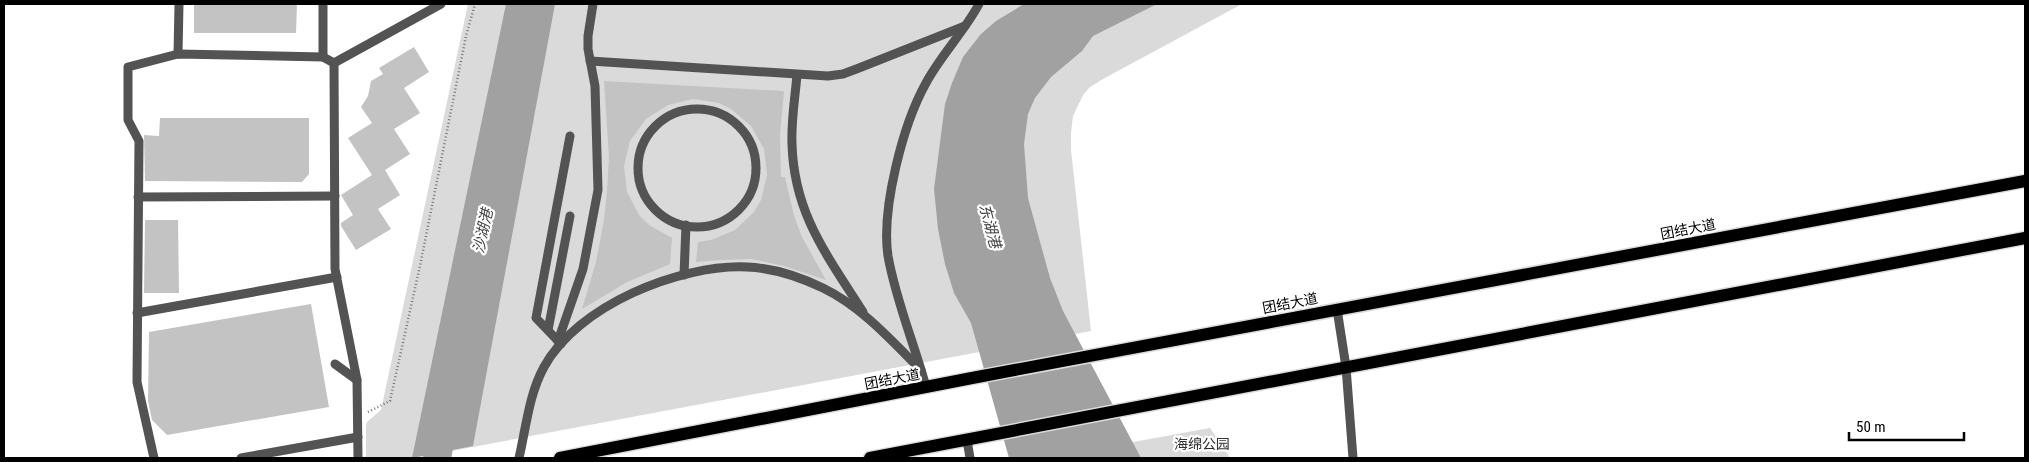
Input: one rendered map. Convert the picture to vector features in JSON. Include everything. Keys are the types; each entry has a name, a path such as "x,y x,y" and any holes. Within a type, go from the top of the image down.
{"main road":[{"name":"团结大道","path":"560,458 972,378 1098,356 1337,309 2025,181"},
{"path":"870,458 2025,238"}],"lane":[{"path":"178,54 179,4"},
{"path":"323,4 323,57"},
{"path":"334,63 441,4"},
{"path":"519,458 538,380 560,342 583,269 598,190 596,92 590,61 588,36 593,4"},
{"path":"926,387 892,274 888,253 888,218 893,183 918,98 926,81 979,4"},
{"path":"590,61 828,76 843,74 965,26"},
{"path":"154,458 137,382 139,141 128,120 128,67 178,54 323,57 334,63"},
{"path":"334,63 337,277 357,380 358,458"},
{"path":"797,75 792,145 799,197 817,238 866,316"},
{"path":"692,109 714,111 734,121 748,138 756,159 755,181 746,202 729,217 709,225 686,225 665,217 649,202 640,181 638,170 640,154 646,138 653,129 670,115 692,109"},
{"path":"560,342 536,318 570,136"},
{"path":"138,197 335,196"},
{"path":"548,330 570,216"},
{"path":"684,275 686,225"},
{"path":"560,342 591,318 633,292 684,275 722,268 746,267 784,274 823,288 866,316 921,370"},
{"path":"137,313 337,277"},
{"path":"1337,309 1346,367 1353,458"},
{"path":"334,364 357,380"},
{"path":"241,458 358,437"},
{"path":"970,458 973,438"}],"path":[{"path":"358,417 390,401 420,266 466,36 475,4"}],"green space":[{"path":"468,4 1242,4 1090,87 1083,95 1073,116 1071,150 1091,331 414,458 366,458 366,425 381,410"},
{"name":"海绵公园","path":"1210,428 1230,458 1045,458"}],"water":[{"path":"506,4 555,4 473,446 412,458"},
{"name":"东湖港","path":"1024,4 1157,4 1093,36 1082,51 1051,77 1035,98 1028,114 1024,144 1028,198 1050,278 1063,311 1141,458 1009,458 971,323 954,293 945,264 938,229 934,189 945,104 963,57 981,34 996,21"}],"building":[{"path":"194,4 297,4 296,33 194,33"},
{"path":"414,47 429,72 404,88 420,113 394,129 410,154 385,170 400,195 378,209 391,229 356,250 341,226 341,223 353,215 341,195 372,175 348,138 372,123 361,107 368,96 371,81 383,74 379,68"},
{"path":"604,81 784,91 780,135 781,177 785,177 794,216 802,237 826,280 784,266 751,259 696,262 698,242 711,240 735,230 754,212 761,200 767,175 764,149 751,126 731,109 719,103 693,99 668,105 646,119 630,141 624,166 627,192 639,215 649,225 672,238 670,264 627,282 582,309 596,262 607,191 609,157"},
{"path":"160,118 309,118 309,174 302,182 145,181 144,135 159,136"},
{"path":"145,220 178,220 179,293 144,293"},
{"path":"311,304 329,407 167,435 152,420 148,401 149,332"}],"waterway":[{"name":"沙湖港","path":"437,458 445,417"}]}
